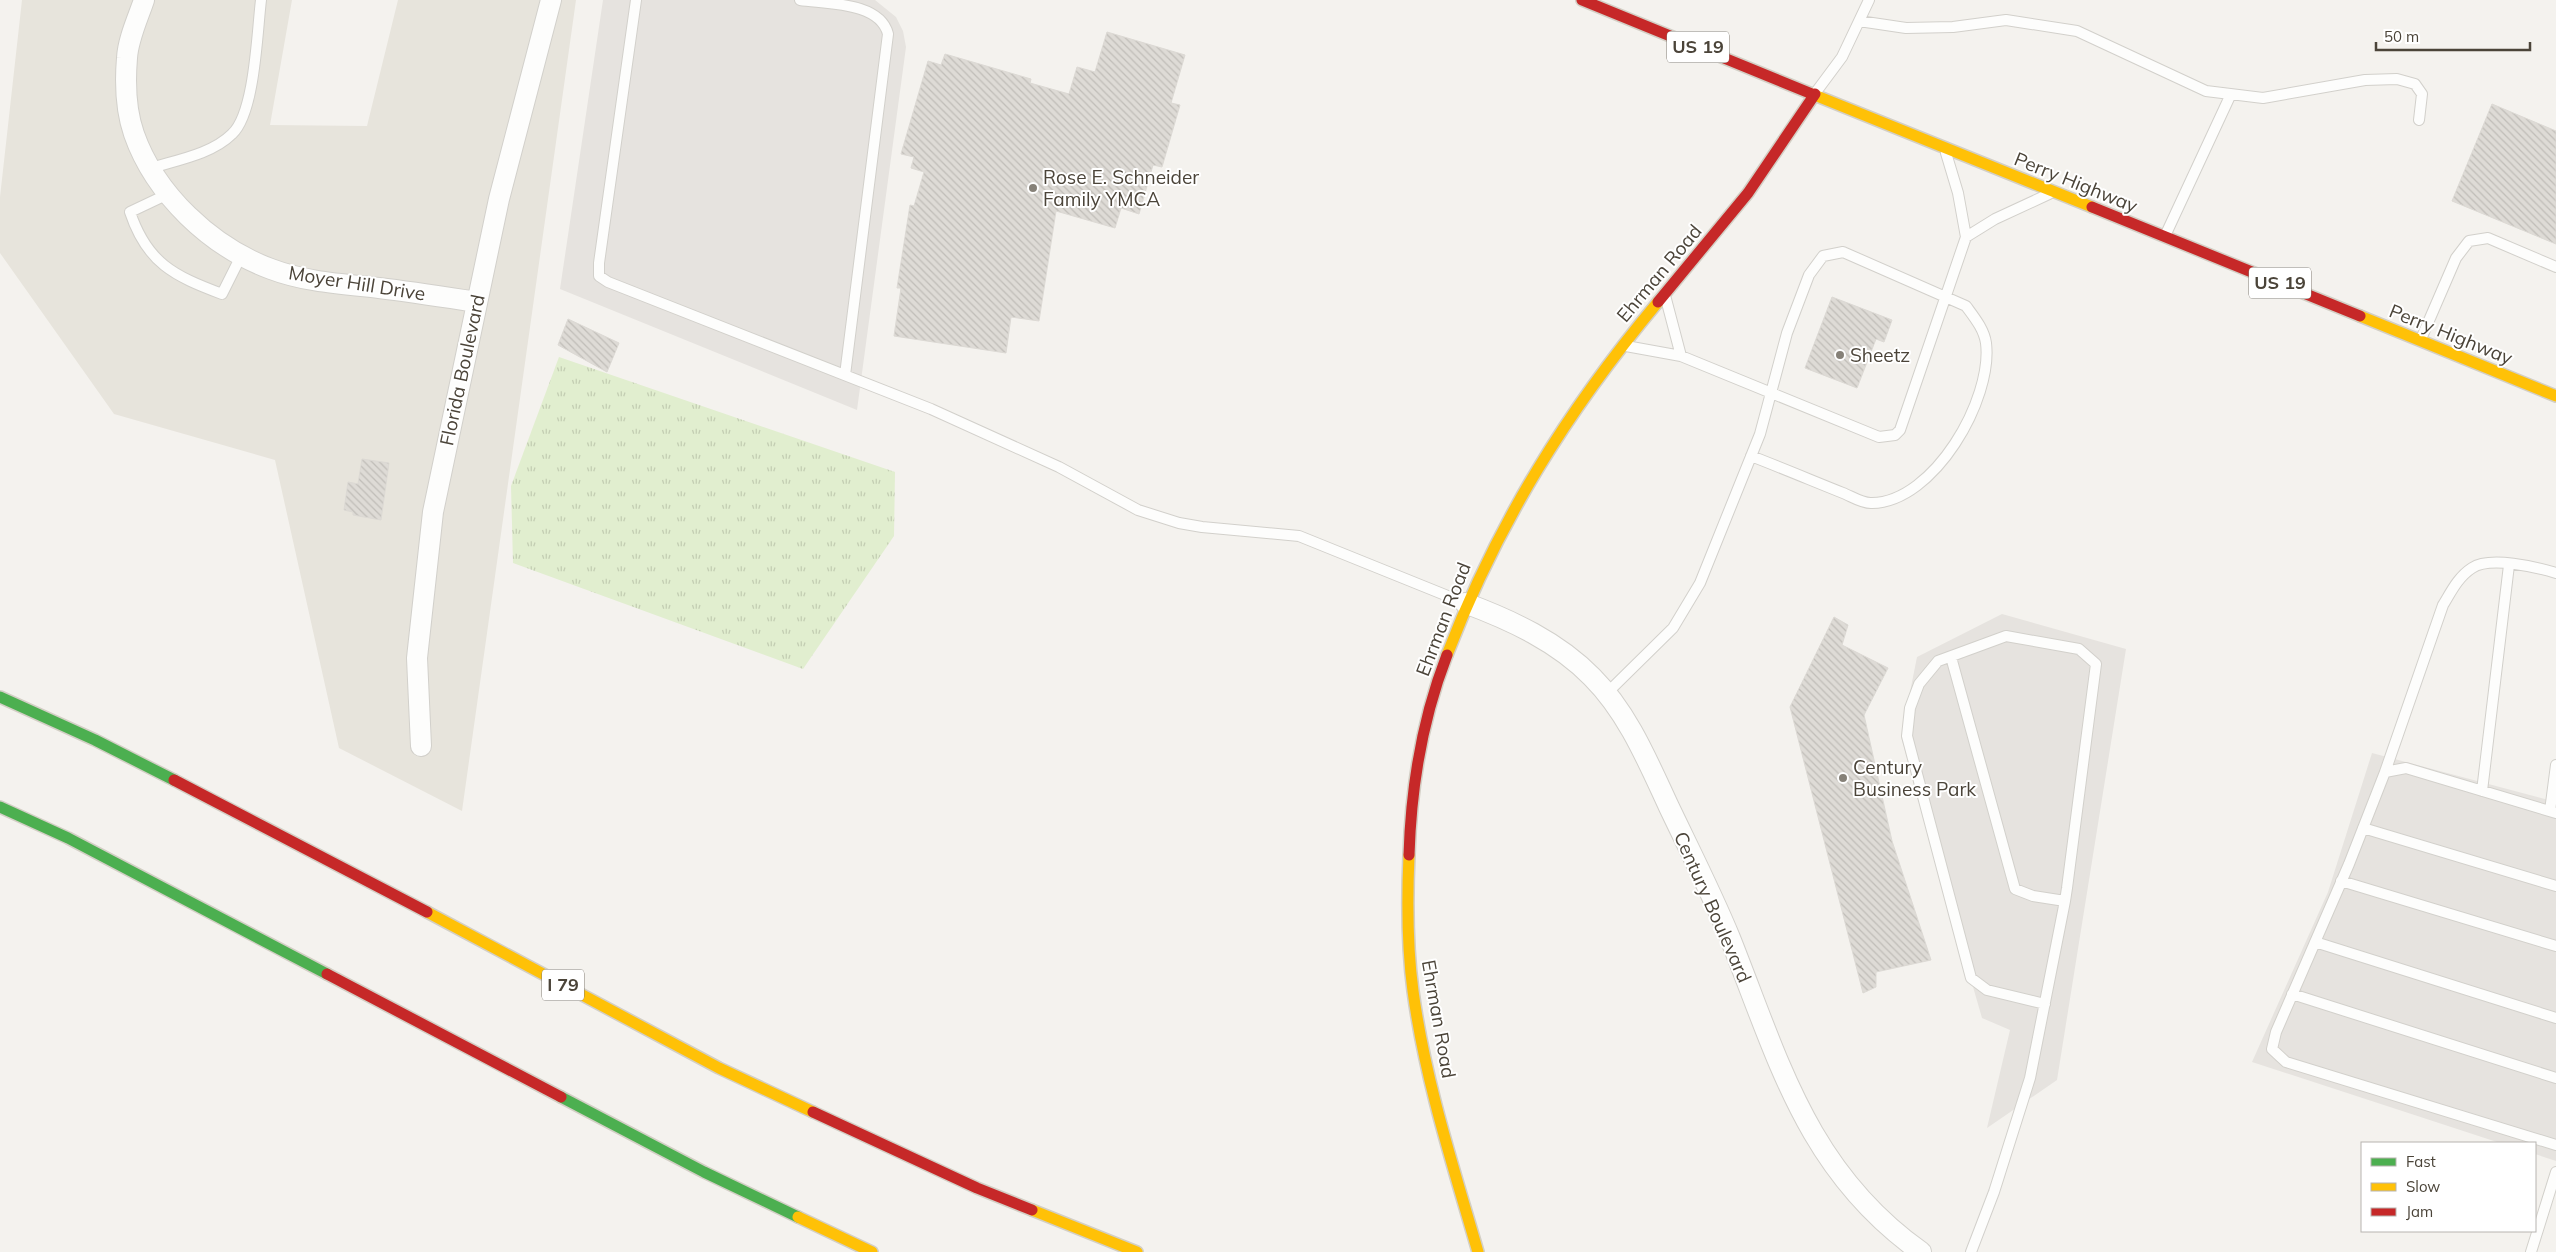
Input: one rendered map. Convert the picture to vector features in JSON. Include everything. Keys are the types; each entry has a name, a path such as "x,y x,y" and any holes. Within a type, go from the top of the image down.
{"main road":[{"name":"Perry Highway","path":"1582,0 2556,396"},
{"name":"Ehrman Road","path":"1478,1252 1425,1056 1413,991 1408,922 1411,819 1420,752 1437,680 1465,603 1499,532 1571,416 1622,345 1739,205 1815,94"},
{"name":"I 79","path":"0,696 95,740 289,838 719,1068 977,1188 1136,1252"},
{"path":"0,807 68,838 704,1172 872,1252"}],"street":[{"name":"Moyer Hill Drive","path":"144,0 127,56 126,87 134,133 151,168 168,194 199,226 242,254 271,269 316,280 477,302"},
{"name":"Florida Boulevard","path":"421,746 417,658 433,512 499,198 551,0"},
{"name":"Century Boulevard","path":"1465,603 1512,621 1560,650 1577,663 1607,692 1649,764 1713,900 1785,1082 1817,1142 1858,1196 1881,1220 1921,1252"}],"lane":[{"path":"151,168 210,149 233,134 248,109 261,0"},
{"path":"636,0 600,253 599,276 608,282 845,375 1016,447 1138,510 1179,523 1202,527 1299,536 1465,603"},
{"path":"800,0 869,11 886,25 888,34 845,375"},
{"path":"1815,94 1842,56 1868,0"},
{"path":"1859,20 1906,28 1953,27 2006,20 2077,31 2206,91 2262,98 2356,81 2398,79 2415,84 2422,94 2419,120"},
{"path":"2165,237 2230,94"},
{"path":"1622,345 1681,356 1880,437 1895,435 1900,430 1966,237 1958,193 1944,147"},
{"path":"1966,237 1995,219 2054,192"},
{"path":"168,194 130,212 136,230 158,262 188,281 222,294 242,254"},
{"path":"2420,340 2456,258 2469,241 2488,238 2556,268"},
{"path":"1607,692 1674,628 1700,583 1751,456 1760,434 1786,333 1809,275 1823,256 1843,252 1966,306 1978,323 1986,342 1985,377 1964,430 1937,467 1914,489 1893,499 1871,504 1751,456"},
{"path":"1664,293 1681,356"},
{"path":"2556,574 2542,569 2492,562 2472,567 2456,583 2443,605 2385,772 2341,881 2276,1032 2272,1050 2286,1062 2556,1145"},
{"path":"2482,791 2509,564"},
{"path":"1971,1252 1994,1192 2030,1078 2045,1004 2064,902 2096,664 2079,648 2006,636 1938,661 1919,684 1910,708 1907,736 1971,978 1987,990 2045,1004"},
{"path":"1951,656 2015,889 2033,896 2064,902"},
{"path":"2385,772 2406,768 2553,812 2556,765"},
{"path":"2363,828 2556,886"},
{"path":"2341,881 2556,946"},
{"path":"2315,942 2556,1018"},
{"path":"2292,994 2556,1078"},
{"path":"2531,1252 2556,1172"}],"shaded area":[{"path":"22,0 292,0 270,125 367,126 398,0 576,0 462,811 339,748 275,460 114,414 0,253 0,197"},
{"path":"603,0 875,0 896,17 903,31 906,47 857,410 560,289"},
{"path":"2002,614 2126,649 2057,1080 1987,1128 2010,1030 1982,1018 1901,737 1917,657"},
{"path":"2372,753 2556,802 2556,1161 2536,1154 2536,1142 2497,1142 2252,1062 2328,892"}],"green space":[{"path":"559,357 895,472 894,536 803,669 513,563 511,486"}],"building":[{"name":"Rose E. Schneider Family YMCA","path":"1107,32 1185,55 1171,103 1180,105 1162,167 1153,165 1139,214 1121,208 1115,228 1056,211 1039,321 1011,317 1006,353 894,336 901,288 897,288 910,205 914,206 924,172 911,168 914,157 901,154 928,61 941,65 945,54 1031,79 1030,83 1069,94 1077,67 1095,72"},
{"path":"2492,104 2556,131 2556,244 2452,201"},
{"name":"Sheetz","path":"1832,297 1892,320 1884,342 1876,339 1857,388 1805,368"},
{"path":"568,319 619,343 607,372 558,345"},
{"path":"362,459 389,463 381,520 353,515 353,512 344,510 348,482 358,484"},
{"name":"Century Business Park","path":"1834,617 1848,625 1842,645 1888,668 1864,715 1892,841 1931,960 1876,972 1876,987 1863,993 1790,707"}],"traffic: fast":[{"path":"0,697 95,740 174,780"},
{"path":"0,807 68,838 327,974"},
{"path":"561,1097 704,1172 798,1217"}],"traffic: slow":[{"path":"1812,94 2092,207"},
{"path":"1447,655 1489,559 1512,514 1538,470 1594,384 1658,302"},
{"path":"2360,316 2556,396"},
{"path":"1409,855 1409,940 1411,974 1418,1024 1432,1090 1478,1252"},
{"path":"427,912 719,1068 813,1112"},
{"path":"1032,1210 1137,1252"},
{"path":"798,1217 872,1252"}],"traffic: jam":[{"path":"1582,0 1812,94"},
{"path":"1658,302 1748,193 1815,94"},
{"path":"2092,207 2360,316"},
{"path":"1409,855 1412,804 1420,753 1431,703 1447,655"},
{"path":"174,780 427,912"},
{"path":"327,974 561,1097"},
{"path":"813,1112 977,1188 1032,1210"}],"place":[{"name":"Rose E. Schneider Family YMCA","path":"1033,188"},
{"name":"Sheetz","path":"1840,355"},
{"name":"Century Business Park","path":"1843,778"}]}
